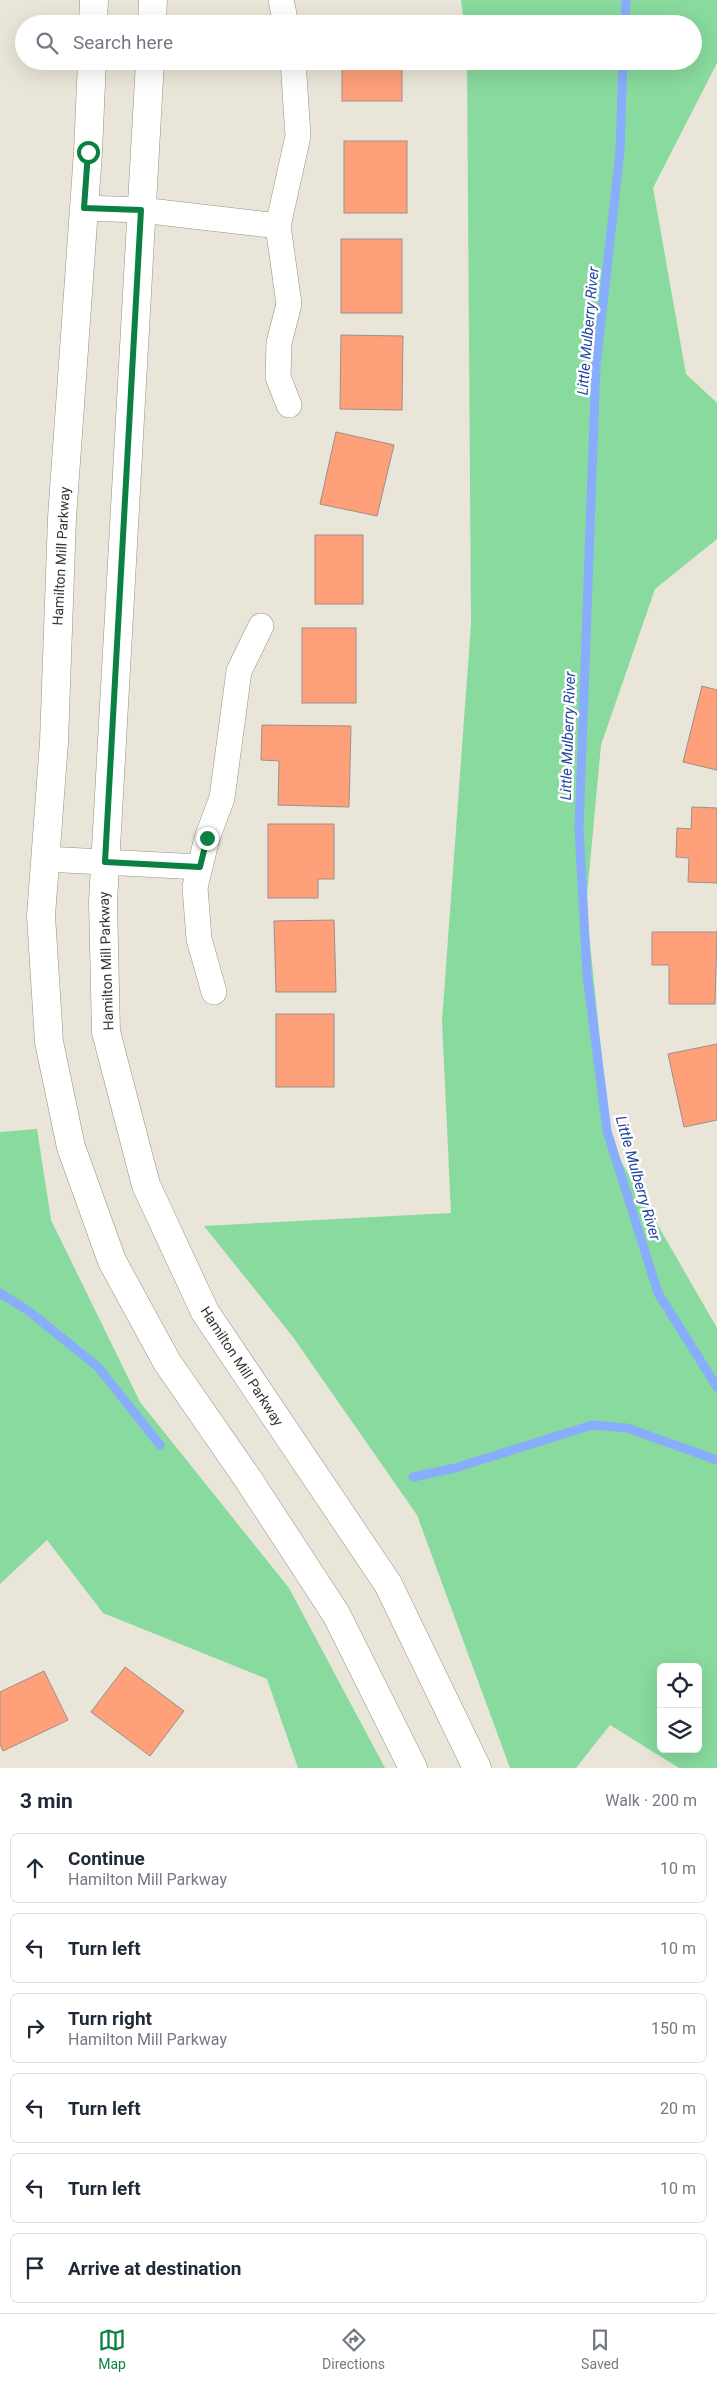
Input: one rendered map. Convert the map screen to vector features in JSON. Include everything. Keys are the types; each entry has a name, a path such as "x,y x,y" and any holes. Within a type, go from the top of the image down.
{"street":[{"path":"93,15 94,0"},
{"path":"152,15 153,0"},
{"path":"281,0 284,15"},
{"name":"Hamilton Mill Parkway","path":"92,70 84,208 62,518 54,742 41,916 48,1042 71,1147 112,1260 167,1362 248,1478 336,1614 413,1768"},
{"name":"Hamilton Mill Parkway","path":"149,70 102,902 106,1032 146,1185 205,1312 388,1584 477,1768"},
{"path":"289,405 278,377 279,343 289,304 278,226 298,136 294,70"},
{"path":"84,208 141,210 278,226"},
{"path":"214,992 199,939 195,887 207,838 222,798 239,671 261,626"},
{"path":"45,859 200,867"}],"green space":[{"path":"461,0 717,0 717,63 653,188 686,374 717,403 717,539 655,589 601,745 586,906 611,1144 717,1328 717,1768 679,1768 610,1725 576,1768 510,1768 417,1515 293,1337 204,1226 451,1213 442,1021 471,624 467,70 702,70 702,15 463,15"},
{"path":"37,1129 51,1220 140,1402 289,1588 385,1768 298,1768 267,1679 103,1613 47,1540 0,1584 0,1132"}],"building":[{"path":"342,70 402,70 402,101 342,101"},
{"path":"344,141 407,141 407,213 344,213"},
{"path":"341,239 402,239 402,313 341,313"},
{"path":"341,335 403,336 402,410 340,409"},
{"path":"336,432 394,445 377,516 320,504"},
{"path":"315,535 363,535 363,604 315,604"},
{"path":"302,628 356,628 356,703 302,703"},
{"path":"702,686 717,690 717,770 683,762"},
{"path":"262,725 351,726 349,807 278,805 279,761 261,760"},
{"path":"692,807 717,808 717,883 688,882 689,858 676,857 677,828 691,829"},
{"path":"268,824 334,824 334,879 318,879 318,898 268,898"},
{"path":"334,920 336,992 276,992 274,921"},
{"path":"652,932 717,932 715,1004 669,1004 669,965 652,965"},
{"path":"276,1014 334,1014 334,1087 276,1087"},
{"path":"717,1044 717,1120 684,1127 668,1054"},
{"path":"125,1667 184,1711 150,1756 91,1712"},
{"path":"44,1671 68,1720 3,1751 0,1744 0,1692"}],"waterway":[{"name":"Little Mulberry River","path":"625,15 626,0"},
{"name":"Little Mulberry River","path":"623,70 620,151 596,366 579,829 587,975 607,1131 658,1293 717,1387"},
{"path":"0,1293 30,1312 98,1367 160,1445"},
{"path":"413,1477 455,1468 592,1425 627,1428 717,1460"}],"route":[{"path":"88,152 84,208 141,210 105,862 200,867 207,838"}]}
